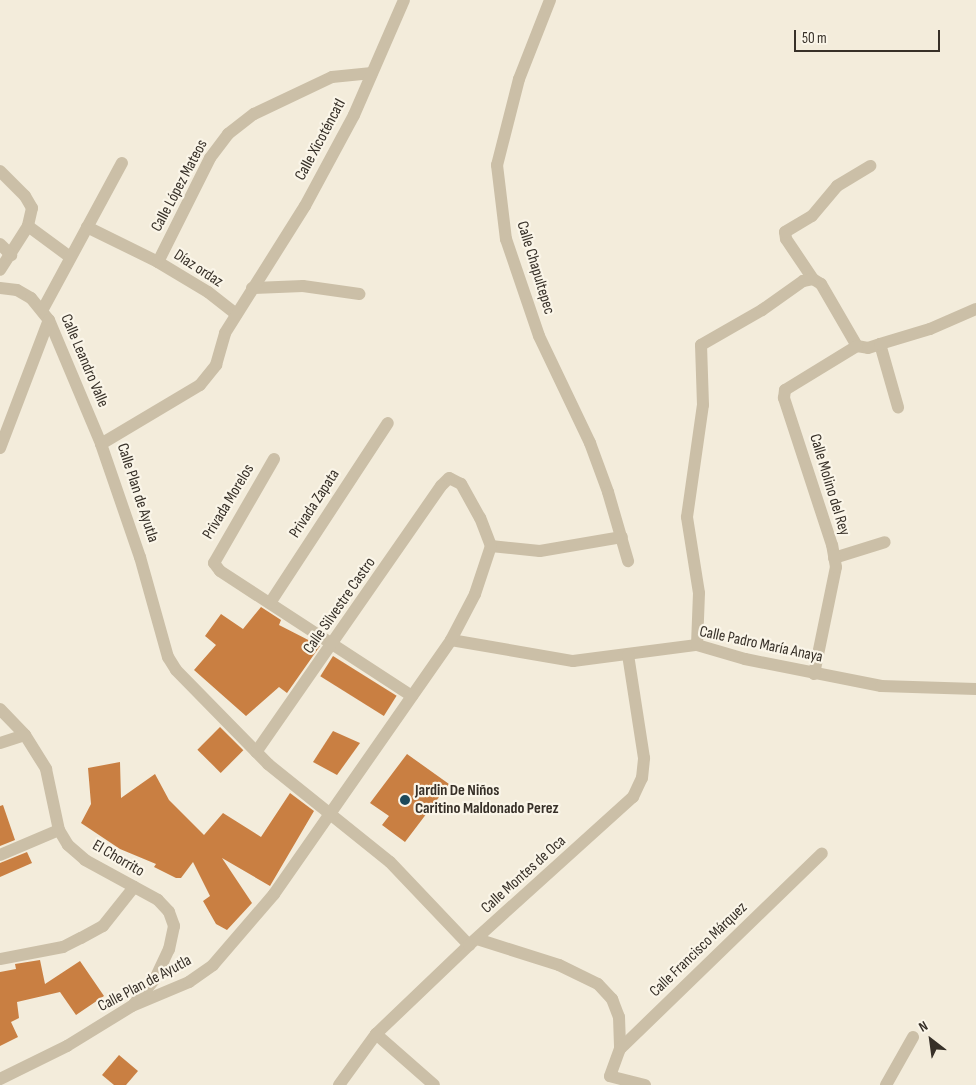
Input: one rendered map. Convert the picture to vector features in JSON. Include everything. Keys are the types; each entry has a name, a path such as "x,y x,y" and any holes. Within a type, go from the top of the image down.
{"street":[{"name":"Calle Xicoténcatl","path":"252,288 305,206 354,116 404,0"},
{"name":"Calle Chapultepec","path":"550,0 519,79 497,164 505,230 539,336 590,443 622,537 628,561"},
{"name":"Calle López Mateos","path":"158,262 210,158 228,134 254,114 332,77 372,73"},
{"path":"43,309 122,163"},
{"path":"870,166 837,186 812,216 785,232 786,239 813,279 821,284 857,346 868,348 930,329 976,309"},
{"path":"0,171 26,196 32,208 28,226 0,270"},
{"path":"28,226 70,257"},
{"name":"Díaz ordaz","path":"87,227 158,262 208,292 236,314"},
{"path":"0,244 11,255"},
{"path":"698,645 700,593 687,517 703,405 701,345 762,310 803,281 813,279"},
{"path":"252,288 303,286 359,294"},
{"name":"Calle Leandro Valle","path":"0,288 17,290 43,309 101,444"},
{"name":"Calle Plan de Ayutla","path":"252,288 225,333 216,365 200,385 101,444 140,557 168,657 176,670 256,752 390,862 473,942 566,968 598,984 612,999 619,1017 620,1049"},
{"path":"0,448 49,320"},
{"path":"880,344 898,407"},
{"name":"Calle Molino del Rey","path":"814,674 832,596 834,558 784,398 785,390 857,346"},
{"name":"Privada Zapata","path":"270,603 388,423"},
{"name":"Privada Morelos","path":"270,603 220,571 214,563 274,459"},
{"name":"Calle Silvestre Castro","path":"256,752 333,646 441,486 450,478 461,484 480,518 491,546"},
{"path":"491,546 540,551 622,537"},
{"path":"834,558 885,542"},
{"name":"Calle Plan de Ayutla","path":"0,1079 67,1046 132,1006 189,982 213,964 274,894 451,640 475,594 491,546"},
{"path":"270,603 412,696"},
{"name":"Calle Padro María Anaya","path":"451,640 573,662 698,645 814,674 881,686 976,689"},
{"name":"Calle Montes de Oca","path":"339,1085 376,1034 473,942 633,797 642,778 644,758 628,655"},
{"name":"El Chorrito","path":"0,709 25,735 46,769 59,830 68,846 84,860 158,900 169,912 174,926 169,949 155,979 132,1006"},
{"path":"0,743 25,735"},
{"path":"0,854 59,830"},
{"name":"Calle Francisco Márquez","path":"645,1085 610,1076 620,1049 822,853"},
{"path":"0,959 63,946 81,938 103,926 134,887"},
{"path":"376,1034 434,1085"},
{"path":"886,1085 914,1037"}],"building":[{"path":"261,607 281,620 279,625 320,646 287,693 279,687 246,716 194,670 216,645 205,636 221,614 243,629"},
{"path":"333,656 397,696 384,716 320,676"},
{"path":"220,727 243,750 221,773 197,750"},
{"path":"333,731 360,743 337,775 313,762"},
{"name":"Jardin De Niños Caritino Maldonado Perez","path":"407,754 449,784 405,842 382,825 389,816 370,803"},
{"path":"120,762 121,798 155,774 169,800 204,835 223,813 261,837 290,793 314,811 270,886 222,858 252,903 227,930 216,924 203,901 210,896 193,862 181,878 176,878 154,867 156,864 120,849 81,823 91,804 88,768"},
{"path":"3,805 15,840 0,846 0,806"},
{"path":"27,852 32,863 0,877 0,863"},
{"path":"40,960 45,984 80,961 104,996 76,1015 60,992 17,1002 19,1018 11,1022 18,1037 0,1046 0,972 16,969 15,964"},
{"path":"119,1055 138,1071 126,1085 114,1085 102,1075"}],"place":[{"name":"Jardin De Niños Caritino Maldonado Perez","path":"405,800"}]}
